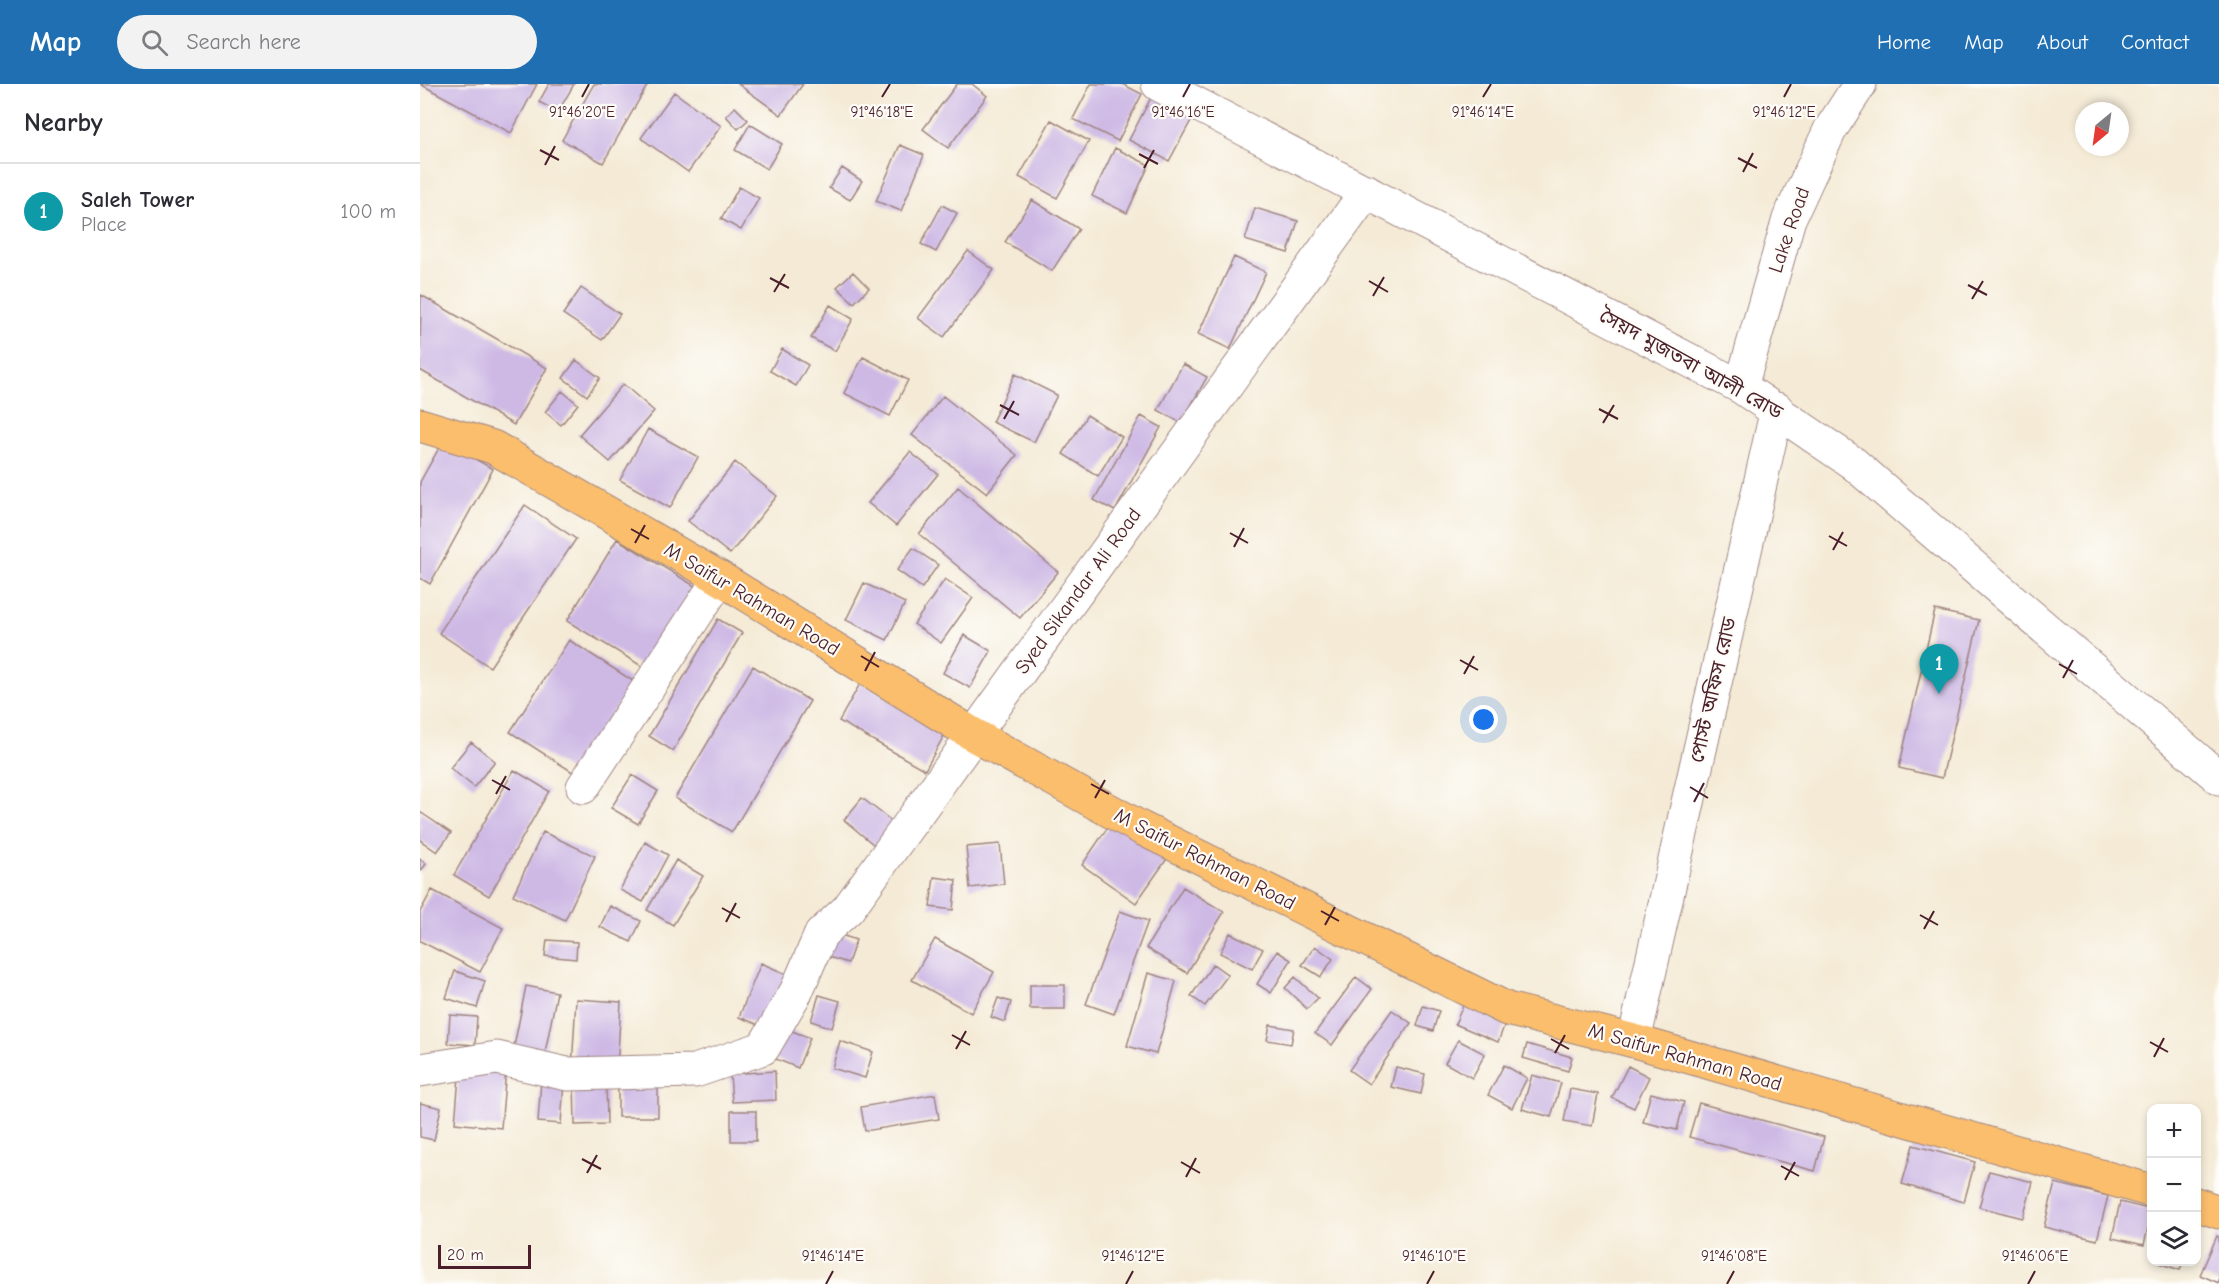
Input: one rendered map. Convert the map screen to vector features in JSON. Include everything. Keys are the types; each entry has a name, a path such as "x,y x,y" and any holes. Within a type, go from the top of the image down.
{"main road":[{"name":"M Saifur Rahman Road","path":"420,425 493,447 720,578 974,735 1141,828 1507,1009 1634,1041 2147,1190"},
{"path":"2201,1206 2219,1212"}],"street":[{"name":"সৈয়দ মুজতবা আলী রোড","path":"1158,84 1741,387 1776,409 1853,463 2219,778"},
{"name":"Lake Road","path":"1741,387 1789,219 1830,130 1860,84"},
{"name":"Syed Sikandar Ali Road","path":"420,1070 497,1058 567,1074 695,1071 763,1048 796,992 821,934 848,909 1366,191"},
{"name":"পোস্ট অফিস রোড","path":"1634,1041 1776,409"},
{"path":"583,787 720,578"}],"building":[{"path":"420,84 537,84 511,133"},
{"path":"549,84 574,84 558,112 539,102"},
{"path":"594,84 648,84 603,163 562,140"},
{"path":"738,84 803,84 781,115"},
{"path":"957,84 972,84 987,96 948,148 923,129"},
{"path":"1091,84 1122,84 1142,94 1118,141 1073,119"},
{"path":"674,92 721,126 688,172 641,138"},
{"path":"1153,94 1194,115 1169,161 1129,140"},
{"path":"735,107 748,120 738,129 726,116"},
{"path":"1051,120 1089,141 1057,198 1019,177"},
{"path":"750,124 782,144 767,169 735,150"},
{"path":"900,145 924,155 901,211 876,201"},
{"path":"1115,148 1149,165 1127,213 1092,196"},
{"path":"842,168 862,181 850,200 829,188"},
{"path":"739,187 759,198 741,230 721,219"},
{"path":"1032,200 1079,229 1052,271 1005,242"},
{"path":"942,205 957,213 936,252 921,244"},
{"path":"1255,208 1298,221 1288,253 1245,240"},
{"path":"968,251 994,270 944,337 918,318"},
{"path":"1234,257 1266,272 1230,349 1198,334"},
{"path":"853,272 869,288 854,303 837,287"},
{"path":"581,288 620,314 602,340 563,314"},
{"path":"421,295 547,368 514,425 420,370"},
{"path":"830,305 853,319 835,351 811,338"},
{"path":"782,349 808,365 796,386 770,371"},
{"path":"863,357 908,380 890,416 844,393"},
{"path":"576,360 600,378 587,396 563,378"},
{"path":"1183,364 1207,377 1181,423 1158,410"},
{"path":"1015,374 1057,395 1034,442 992,422"},
{"path":"623,384 654,411 610,462 579,435"},
{"path":"562,391 578,404 561,425 545,412"},
{"path":"943,396 1017,455 987,493 912,435"},
{"path":"1087,415 1122,437 1098,476 1063,454"},
{"path":"1141,416 1161,427 1115,511 1094,500"},
{"path":"648,429 698,457 670,508 620,480"},
{"path":"443,441 493,469 430,584 420,578 420,482"},
{"path":"910,452 938,474 896,526 868,503"},
{"path":"735,462 777,496 730,554 688,521"},
{"path":"958,487 1058,572 1020,618 919,534"},
{"path":"525,505 576,539 490,667 439,633"},
{"path":"617,539 703,591 653,673 567,621"},
{"path":"913,548 938,565 922,588 897,570"},
{"path":"945,579 973,598 941,643 914,624"},
{"path":"864,583 905,603 887,640 846,620"},
{"path":"1935,610 1979,620 1942,778 1899,768"},
{"path":"718,619 742,633 673,751 649,736"},
{"path":"964,635 991,651 970,688 943,673"},
{"path":"569,640 633,681 574,773 510,732"},
{"path":"753,666 810,701 732,832 675,798"},
{"path":"861,682 947,730 925,770 839,721"},
{"path":"471,742 495,761 474,787 450,768"},
{"path":"514,770 549,791 489,896 454,875"},
{"path":"632,775 658,791 638,824 611,808"},
{"path":"862,798 898,826 879,849 844,820"},
{"path":"420,812 451,833 437,852 420,840"},
{"path":"1114,818 1169,856 1136,903 1082,865"},
{"path":"543,832 595,856 565,920 513,895"},
{"path":"645,842 668,855 643,902 620,890"},
{"path":"1000,844 1004,884 970,888 966,847"},
{"path":"420,859 426,864 420,872"},
{"path":"676,860 703,876 673,925 647,910"},
{"path":"934,877 956,880 953,910 930,907"},
{"path":"1183,887 1224,912 1187,973 1146,948"},
{"path":"432,890 503,928 480,972 420,941 420,912"},
{"path":"610,906 641,921 631,942 600,927"},
{"path":"1120,911 1148,921 1114,1014 1086,1004"},
{"path":"829,931 856,940 848,963 822,955"},
{"path":"1230,933 1263,949 1252,969 1220,953"},
{"path":"935,939 994,972 971,1013 912,980"},
{"path":"547,940 577,942 576,959 545,956"},
{"path":"1315,946 1333,959 1321,977 1302,965"},
{"path":"1277,951 1291,960 1271,993 1257,984"},
{"path":"761,963 786,974 764,1027 739,1017"},
{"path":"1213,964 1228,975 1205,1006 1191,996"},
{"path":"455,971 485,981 477,1008 446,998"},
{"path":"1148,973 1176,981 1156,1054 1127,1046"},
{"path":"1295,977 1318,998 1307,1009 1285,988"},
{"path":"1356,977 1372,989 1332,1045 1315,1033"},
{"path":"1030,985 1065,985 1065,1009 1030,1009"},
{"path":"526,986 557,992 543,1063 512,1057"},
{"path":"819,995 840,1001 832,1028 811,1021"},
{"path":"998,998 1011,1002 1005,1022 991,1017"},
{"path":"576,999 621,1002 617,1070 572,1068"},
{"path":"1464,1003 1506,1021 1498,1042 1455,1024"},
{"path":"1423,1006 1439,1011 1433,1031 1417,1026"},
{"path":"1392,1010 1411,1023 1369,1084 1349,1070"},
{"path":"450,1015 477,1017 475,1045 448,1043"},
{"path":"1270,1025 1294,1029 1291,1044 1267,1040"},
{"path":"787,1029 810,1038 798,1068 776,1059"},
{"path":"1458,1040 1485,1054 1472,1078 1445,1063"},
{"path":"840,1041 873,1052 865,1078 832,1068"},
{"path":"1527,1044 1572,1057 1568,1071 1523,1058"},
{"path":"460,1065 506,1070 501,1128 455,1123"},
{"path":"1504,1065 1527,1078 1512,1108 1488,1095"},
{"path":"1628,1066 1649,1077 1634,1108 1612,1098"},
{"path":"1396,1067 1425,1074 1421,1094 1391,1087"},
{"path":"775,1071 776,1100 732,1102 730,1074"},
{"path":"1532,1075 1561,1083 1551,1117 1522,1109"},
{"path":"658,1077 658,1117 618,1117 618,1078"},
{"path":"606,1079 607,1124 575,1125 574,1080"},
{"path":"541,1080 564,1082 561,1124 538,1122"},
{"path":"1570,1089 1598,1094 1592,1126 1564,1121"},
{"path":"1651,1093 1684,1102 1677,1130 1643,1122"},
{"path":"935,1094 939,1119 865,1131 861,1107"},
{"path":"420,1103 441,1108 434,1140 420,1137"},
{"path":"1699,1103 1824,1137 1815,1171 1689,1137"},
{"path":"731,1111 756,1111 756,1141 731,1141"},
{"path":"1913,1145 1975,1162 1964,1202 1902,1184"},
{"path":"1989,1171 2033,1182 2023,1218 1979,1207"},
{"path":"2055,1183 2108,1196 2097,1240 2044,1227"},
{"path":"2120,1202 2147,1209 2147,1232 2144,1245 2112,1238"},
{"path":"2217,1236 2219,1237 2219,1283 2200,1275"},
{"path":"2168,1266 2182,1266 2180,1270"}],"place":[{"name":"Saleh Tower","path":"1939,694"}]}
